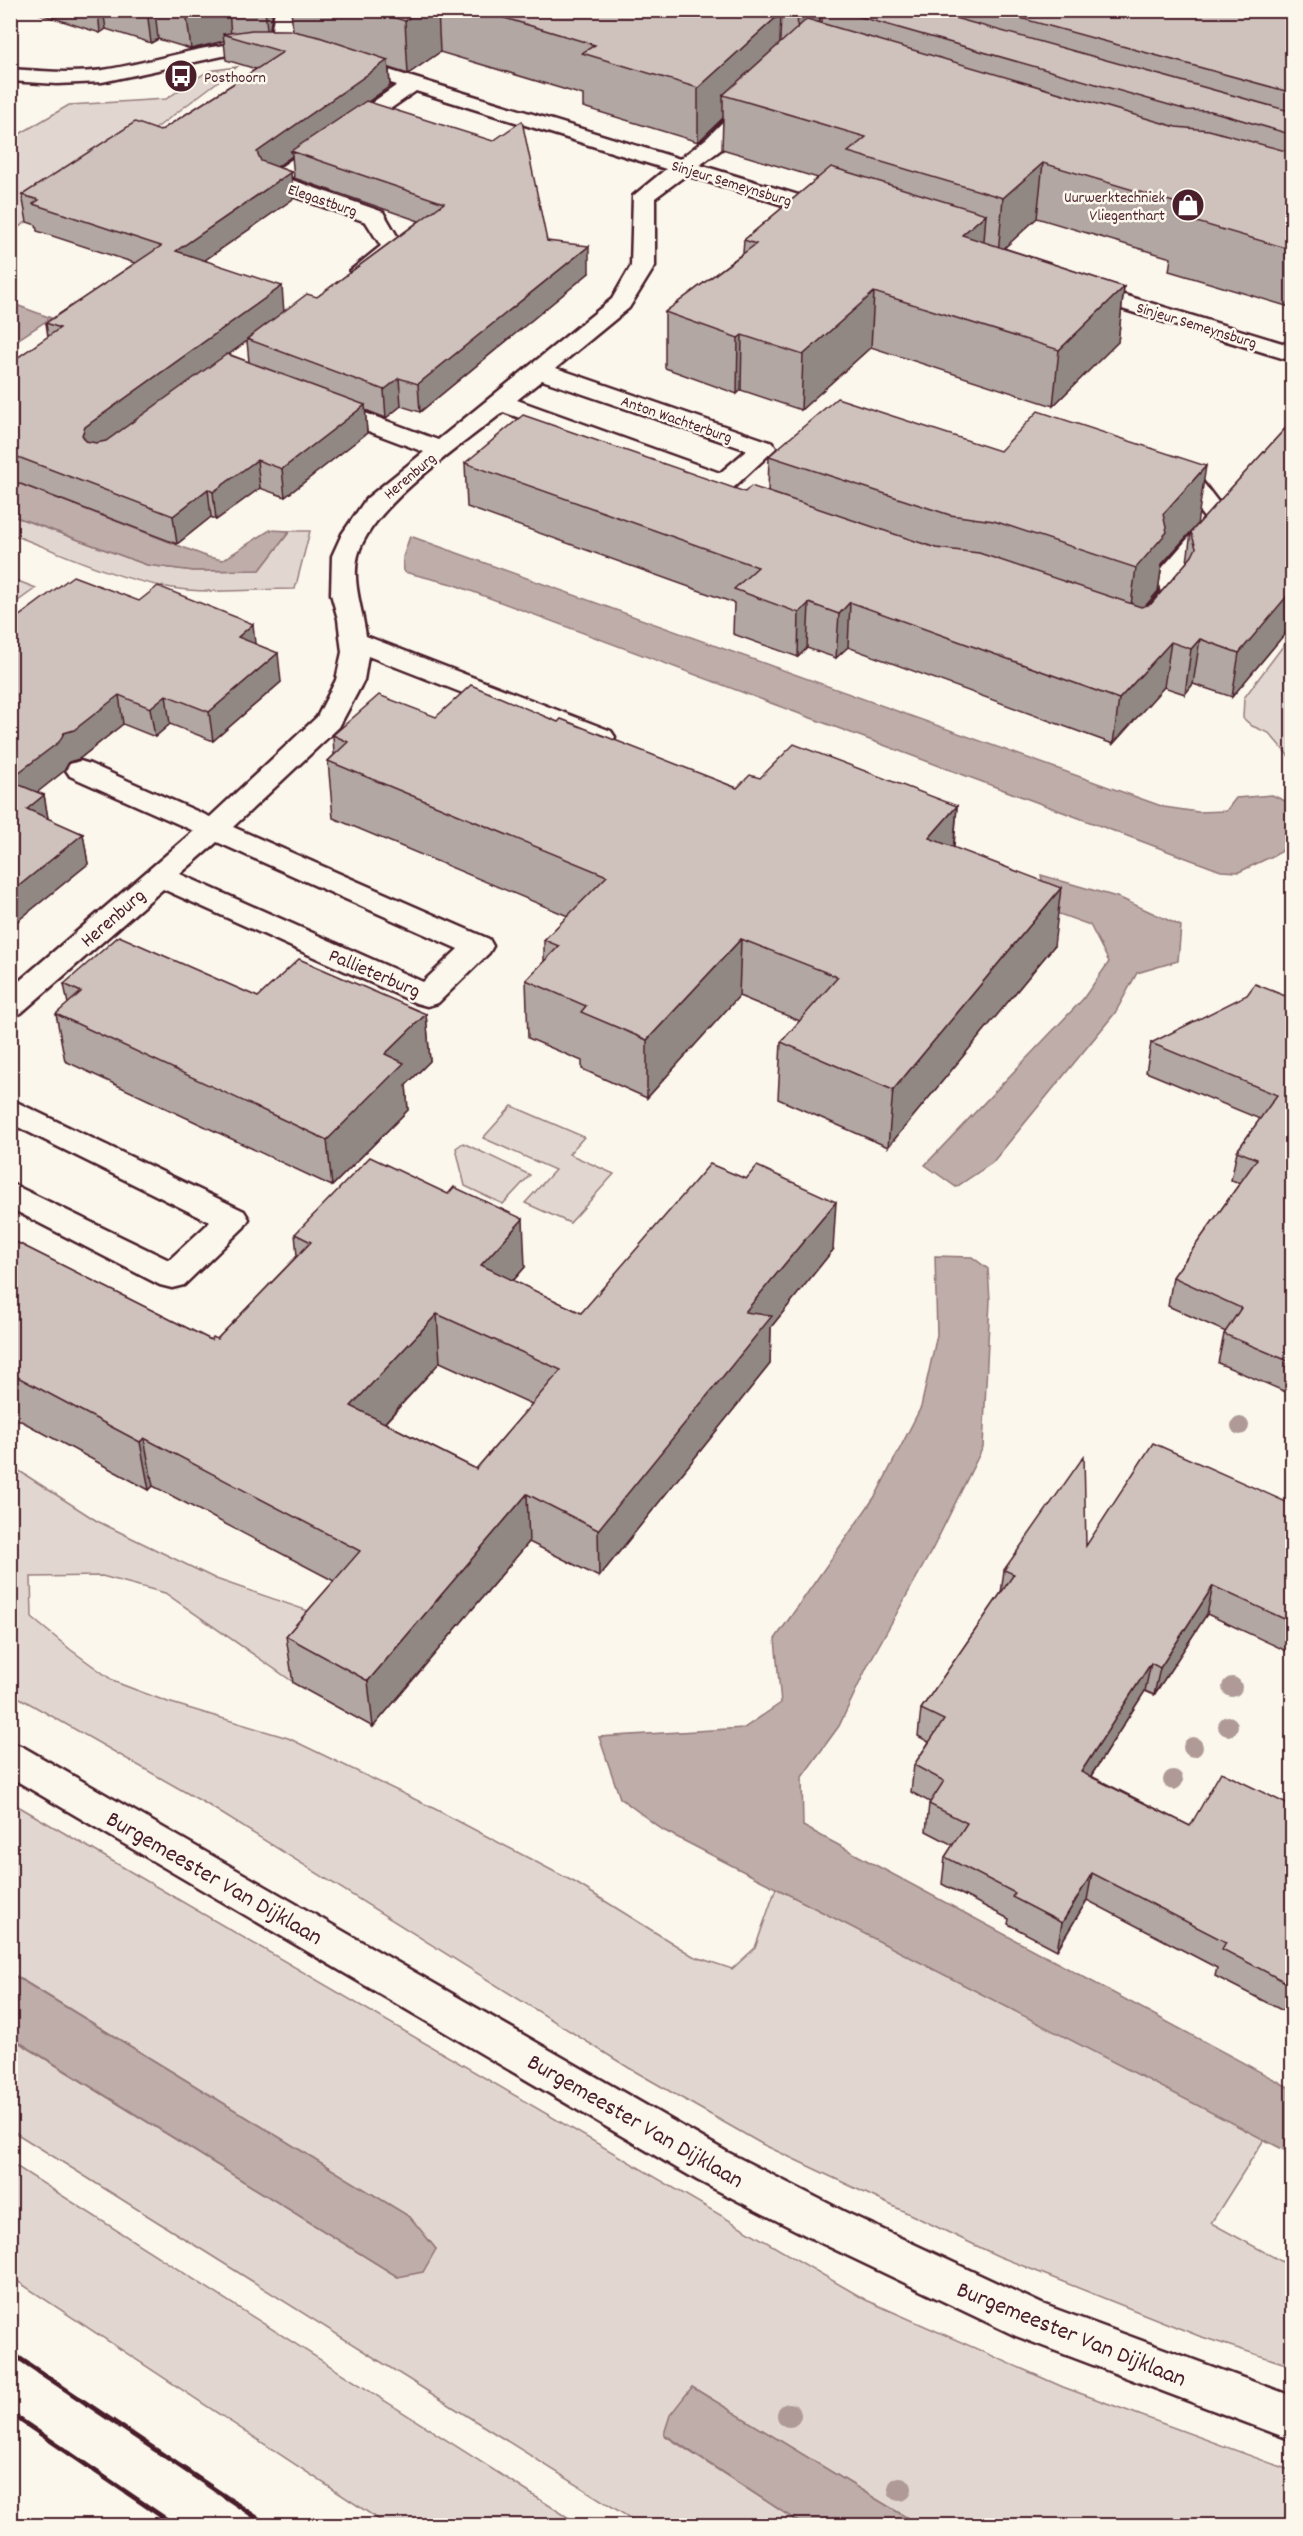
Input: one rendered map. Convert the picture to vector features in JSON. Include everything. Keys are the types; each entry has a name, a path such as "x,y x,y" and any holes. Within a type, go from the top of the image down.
{"street":[{"path":"280,47 285,10"},
{"path":"10,75 57,78 102,76 232,48 280,47 302,52"},
{"path":"325,57 413,84"},
{"name":"Sinjeur Semeynsburg","path":"413,84 854,219"},
{"name":"Elegastburg","path":"347,282 393,248 375,217 272,181 413,84"},
{"path":"682,166 715,143 771,86"},
{"name":"Herenburg","path":"10,1006 214,829 329,721 350,680 355,652 351,619 344,594 345,556 375,504 621,303 644,266 644,196 682,166"},
{"name":"Sinjeur Semeynsburg","path":"1058,282 1293,354"},
{"name":"Anton Wachterburg","path":"498,402 730,490 764,448 538,370"},
{"path":"306,399 440,449"},
{"path":"1140,633 1174,593 1169,575 1218,519 1180,469"},
{"path":"354,641 622,746"},
{"path":"80,770 214,829"},
{"name":"Pallieterburg","path":"158,876 427,996 478,946 214,829"},
{"path":"10,1110 232,1218 172,1276 10,1194"},
{"name":"Burgemeester Van Dijklaan","path":"10,1758 712,2166 830,2226 1031,2322 1293,2418"}],"shaded area":[{"path":"237,67 68,195 11,232 11,139 69,105 166,99 208,71"},
{"path":"11,303 51,318 11,344"},
{"path":"10,480 208,557 223,560 270,530 290,531 260,570 194,571 147,565 11,515"},
{"path":"10,515 147,565 194,571 260,570 290,531 310,531 295,589 198,591 127,578 11,534"},
{"path":"410,536 1164,807 1198,812 1226,811 1236,798 1272,795 1292,804 1292,836 1281,852 1239,872 1221,871 452,584 404,572 403,557"},
{"path":"10,578 36,588 11,606 10,606"},
{"path":"1292,634 1292,760 1269,733 1252,726 1243,718 1244,698"},
{"path":"1041,875 1120,898 1181,926 1178,961 1137,973 1115,1013 992,1163 956,1187 925,1165 1083,999 1109,962 1090,925 1048,910"},
{"path":"512,1106 584,1137 569,1154 614,1174 570,1223 525,1203 555,1170 483,1138"},
{"path":"463,1143 530,1175 503,1204 465,1186 456,1148"},
{"path":"935,1256 972,1257 988,1269 990,1300 983,1447 933,1548 868,1665 839,1726 802,1777 803,1826 1292,2089 1292,2154 663,1830 620,1798 599,1737 744,1728 781,1703 775,1639 876,1495 921,1407 937,1335"},
{"path":"10,1465 97,1521 216,1579 349,1625 299,1686 165,1593 102,1576 31,1577 32,1618 115,1682 168,1702 288,1738 435,1809 576,1883 693,1956 732,1969 755,1948 776,1888 1265,2138 1211,2223 1292,2267 1292,2366 1199,2336 998,2256 762,2144 629,2068 208,1805 11,1693"},
{"path":"11,1802 866,2300 1063,2387 1292,2471 1292,2525 919,2525 692,2387 664,2435 803,2525 641,2525 11,2130 10,2037 398,2277 436,2249 410,2217 11,1973"},
{"path":"10,1973 410,2217 436,2249 423,2272 398,2277 11,2037"},
{"path":"10,2163 580,2525 387,2525 11,2277"},
{"path":"692,2387 919,2525 803,2525 664,2434 670,2415"}],"building":[{"path":"369,10 420,10 405,21"},
{"path":"478,10 774,10 781,13 698,88 582,53 595,45"},
{"path":"836,10 926,10 1293,112 1293,135 1211,111 1187,110"},
{"path":"991,10 1293,10 1293,93"},
{"path":"807,19 1176,127 1209,130 1293,153 1293,250 1176,216 1187,206 1043,163 1003,198 848,152 866,137 723,95"},
{"path":"252,30 289,30 319,37 388,60 257,152 261,161 291,172 176,251 282,286 85,427 82,435 86,441 96,443 106,441 227,354 365,405 282,469 257,460 213,492 208,489 173,516 10,454 10,363 60,328 46,323 161,246 33,204 39,200 22,195 135,122 160,131 283,52 223,34"},
{"path":"366,101 493,141 522,121 547,241 589,246 418,384 399,378 384,390 247,339 307,294 317,297 444,203 291,151"},
{"path":"831,167 986,214 962,235 1124,287 1059,350 874,292 803,355 742,335 738,338 665,312 756,244 744,240"},
{"path":"837,398 1000,451 1038,411 1206,466 1163,514 1167,532 1136,568 994,521 950,515 769,456"},
{"path":"523,415 745,492 751,486 936,548 979,553 1141,607 1151,604 1192,556 1196,548 1191,532 1293,420 1293,563 1288,569 1293,570 1293,589 1239,653 1200,639 1191,649 1171,642 1119,699 850,602 839,614 809,603 799,613 734,589 758,567 465,463"},
{"path":"73,576 139,601 158,586 253,624 238,637 278,653 209,712 166,695 150,708 119,695 74,730 64,733 59,742 10,779 10,623"},
{"path":"471,685 558,722 561,719 737,788 750,775 760,778 794,744 957,806 929,838 1061,888 893,1090 781,1042 838,977 741,939 647,1040 581,1012 586,1006 526,980 559,946 544,940 607,876 328,761 348,742 333,735 379,695 436,717"},
{"path":"10,781 44,795 27,809 83,834 10,893"},
{"path":"119,936 258,997 299,959 426,1014 385,1054 404,1063 327,1140 56,1014 81,992 64,984"},
{"path":"1255,984 1293,999 1293,1363 1224,1334 1241,1308 1173,1277 1257,1159 1237,1151 1277,1095 1151,1043 1247,995"},
{"path":"370,1157 448,1194 454,1187 523,1219 481,1265 581,1313 710,1164 746,1179 757,1166 836,1202 745,1312 772,1316 598,1530 527,1494 368,1681 286,1636 360,1551 144,1438 140,1442 10,1373 10,1239 211,1340 213,1337 217,1339 311,1242 295,1234","holes":["437,1314 561,1370 476,1469 351,1406"]},
{"path":"1153,1443 1293,1505 1293,1623 1213,1586 1160,1668 1151,1663 1081,1772 1190,1826 1221,1772 1293,1807 1293,1986 1222,1949 1226,1942 1092,1873 1062,1923 1012,1897 1015,1893 945,1857 967,1823 929,1804 944,1781 914,1765 944,1720 921,1709 1014,1574 1004,1570 1084,1456 1086,1546"}],"railway":[{"path":"10,2352 269,2526"},
{"path":"10,2413 176,2526"}],"place":[{"name":"Posthoorn","path":"181,76"},
{"name":"Uurwerktechniek Vliegenthart","path":"1188,205"}]}
